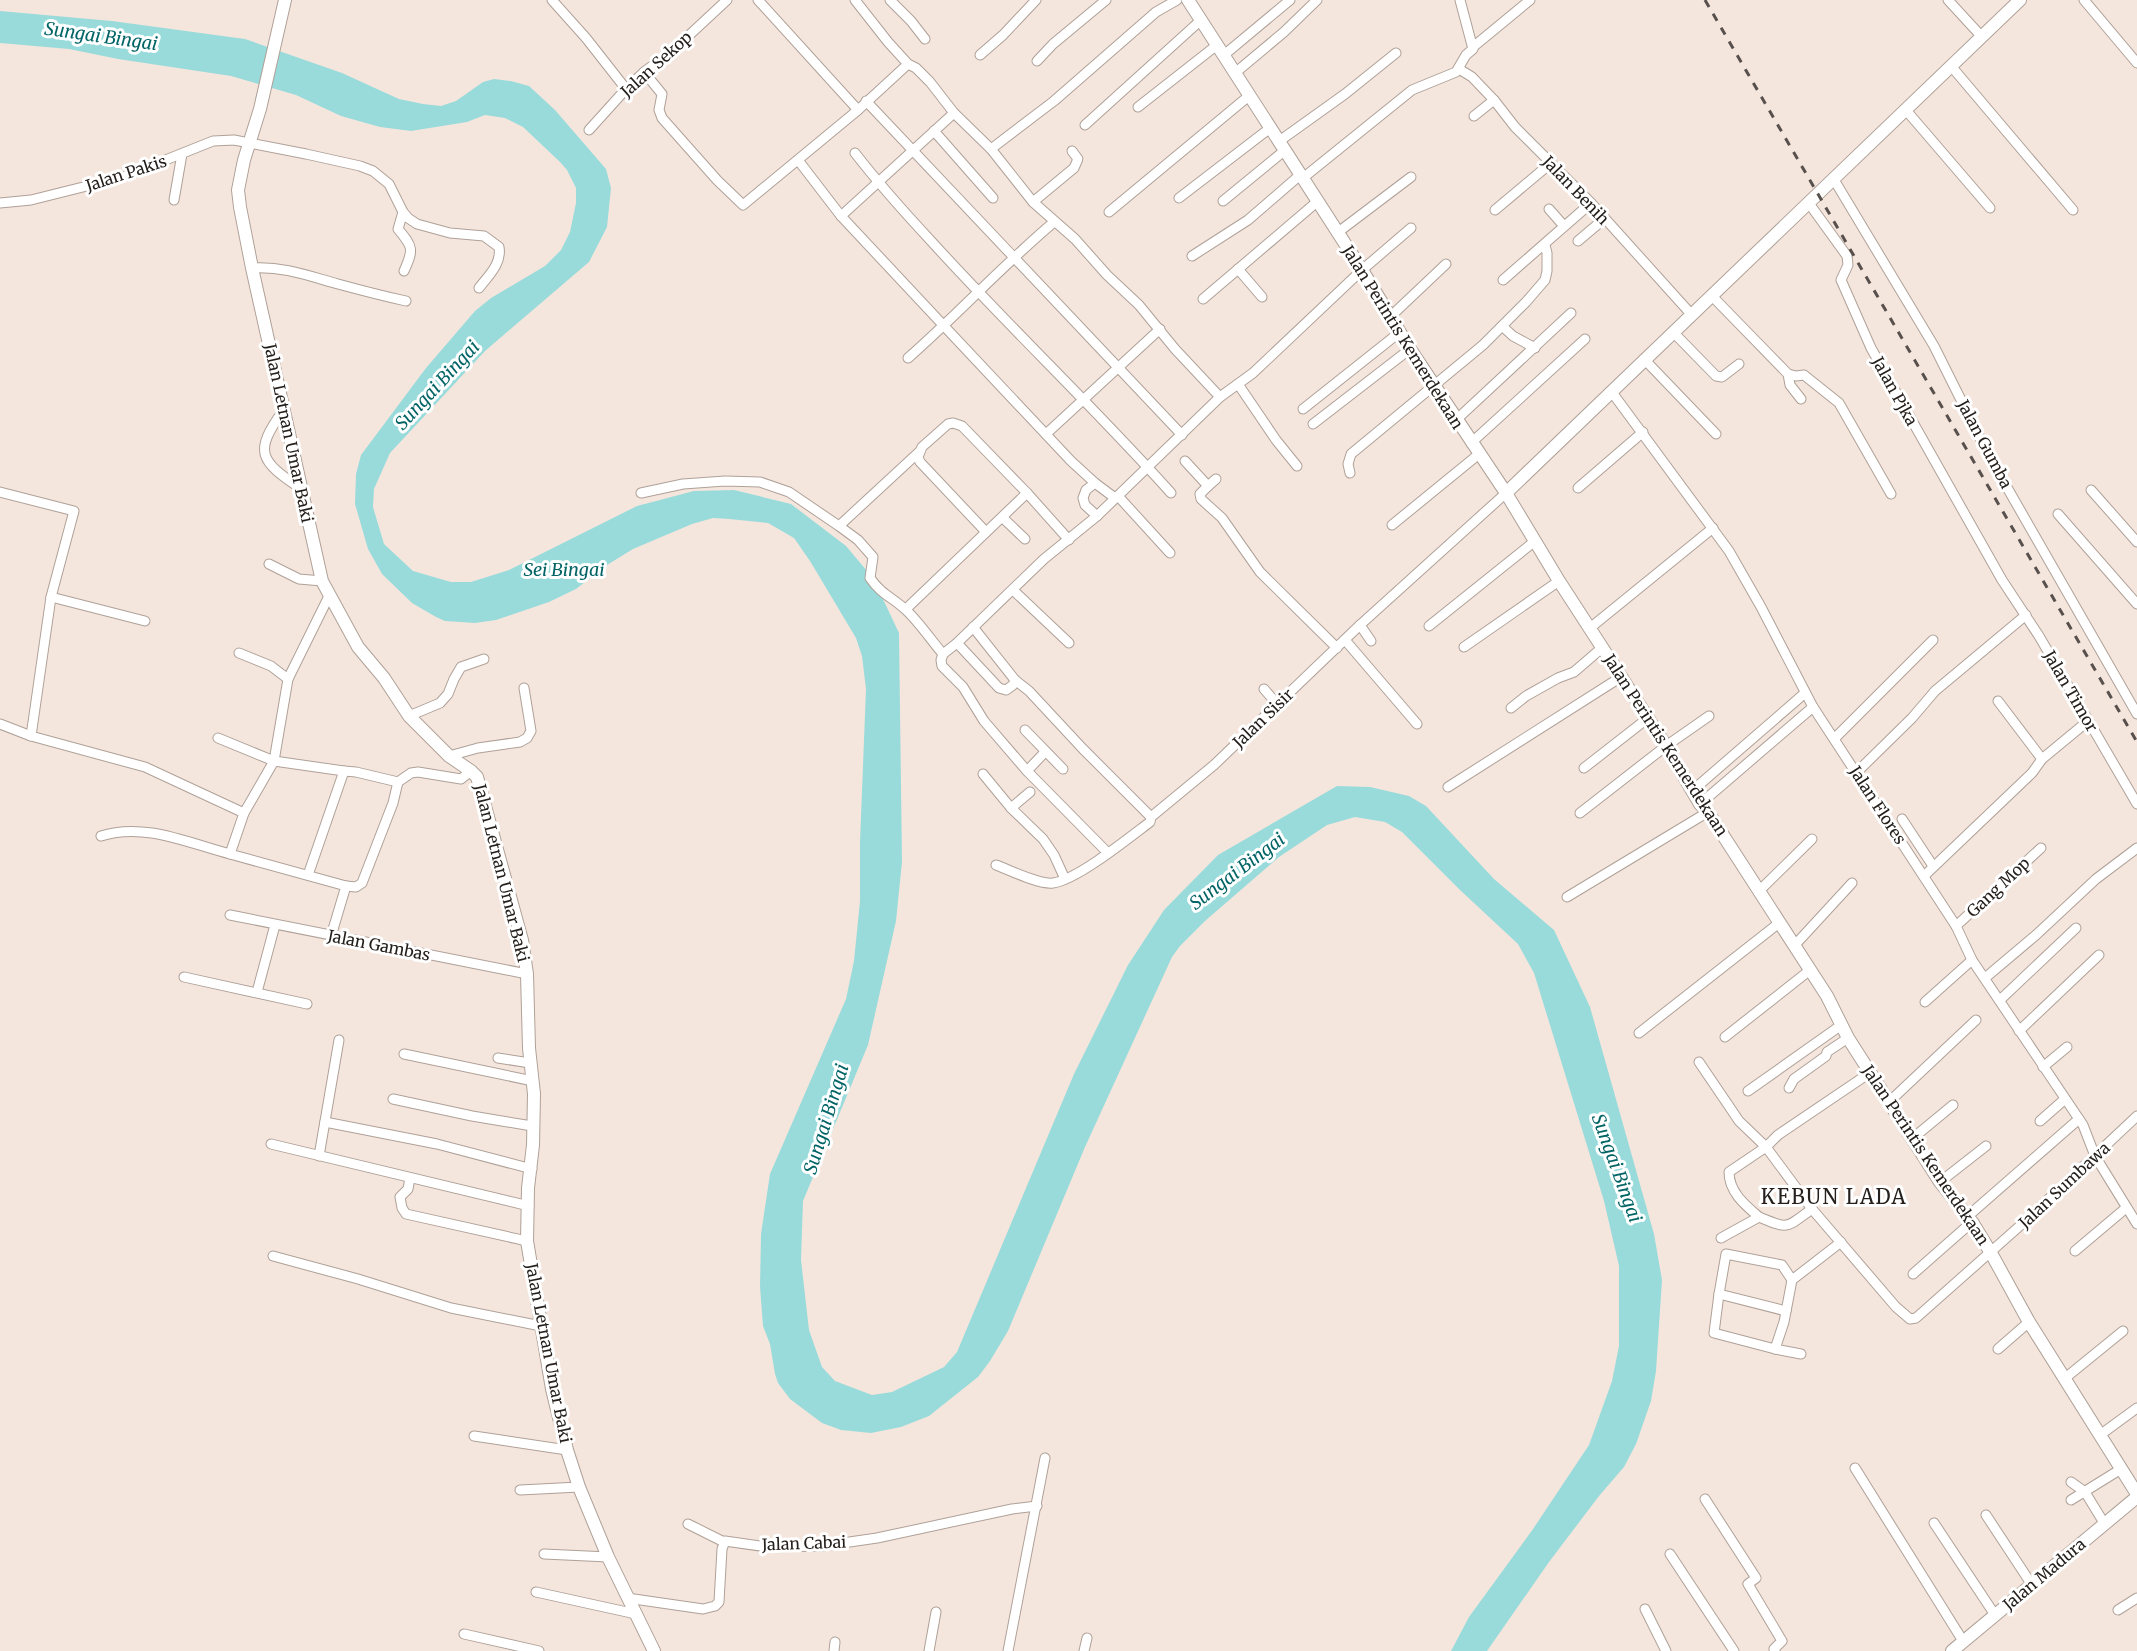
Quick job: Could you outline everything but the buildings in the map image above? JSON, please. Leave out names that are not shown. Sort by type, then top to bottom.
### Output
[{"type":"street","name":"Jalan Letnan Umar Baki","points":[[285,0],[260,109],[244,160],[238,190],[252,268],[300,488],[322,581],[358,647],[384,678],[410,716],[449,756],[477,777],[493,843],[522,940],[527,974],[530,1063],[533,1081],[532,1168],[528,1188],[527,1241],[552,1389],[567,1450],[579,1486],[608,1557],[654,1651]]},
{"type":"street","points":[[552,0],[586,38],[626,89]]},
{"type":"street","name":"Jalan Sekop","points":[[589,130],[626,89],[670,53],[726,0]]},
{"type":"street","points":[[758,0],[858,110]]},
{"type":"street","points":[[855,0],[908,64],[930,82],[954,112],[991,149],[1033,202],[1075,240],[1160,329],[1175,350],[1220,397]]},
{"type":"street","points":[[890,0],[926,39]]},
{"type":"street","points":[[1037,61],[1053,44],[1106,0]]},
{"type":"street","points":[[991,149],[1054,101],[1156,12],[1176,0]]},
{"type":"street","name":"Jalan Perintis Kemerdekaan","points":[[1188,0],[1362,270],[1410,349],[1506,493],[1692,791],[1827,996],[1840,1026],[1940,1182],[1970,1219],[1991,1252],[2029,1322],[2137,1496]]},
{"type":"street","points":[[1138,107],[1290,0]]},
{"type":"street","points":[[1235,73],[1284,32],[1317,0]]},
{"type":"street","points":[[1460,0],[1473,47]]},
{"type":"street","points":[[1192,256],[1248,220],[1412,90],[1447,77],[1459,69],[1473,47],[1530,0]]},
{"type":"street","points":[[1948,0],[1982,37]]},
{"type":"street","points":[[2084,0],[2137,63]]},
{"type":"street","points":[[980,55],[1003,35],[1030,2]]},
{"type":"street","points":[[1506,493],[1982,37],[2013,2]]},
{"type":"street","points":[[1085,125],[1201,21]]},
{"type":"street","points":[[1223,201],[1281,146],[1396,53]]},
{"type":"street","points":[[644,72],[662,94],[659,110],[662,118],[717,180],[743,205],[858,110],[908,64]]},
{"type":"street","points":[[1951,66],[2073,210]]},
{"type":"street","name":"Jalan Benih","points":[[1459,69],[1472,77],[1494,100],[1515,127],[1591,203],[1691,314]]},
{"type":"street","points":[[1108,212],[1250,95]]},
{"type":"street","points":[[1474,116],[1494,100]]},
{"type":"street","points":[[866,101],[1182,435]]},
{"type":"street","points":[[1905,110],[1990,208]]},
{"type":"street","points":[[841,216],[954,112]]},
{"type":"street","points":[[1179,198],[1270,128]]},
{"type":"street","points":[[934,131],[993,198]]},
{"type":"street","name":"Jalan Pakis","points":[[0,203],[31,200],[123,177],[223,139],[306,154],[373,171],[389,184],[403,212]]},
{"type":"street","points":[[1033,202],[1074,168],[1078,159],[1072,151]]},
{"type":"street","points":[[855,153],[878,183],[977,292],[1171,493]]},
{"type":"street","points":[[174,200],[182,154]]},
{"type":"street","points":[[798,160],[841,216],[944,326],[1046,434],[1095,483],[1116,497],[1170,554]]},
{"type":"street","points":[[1495,210],[1551,163]]},
{"type":"street","points":[[1337,232],[1411,177]]},
{"type":"street","name":"Jalan Gumba","points":[[1833,178],[1934,346],[1989,456],[2136,712]]},
{"type":"street","points":[[1203,299],[1318,201]]},
{"type":"street","name":"Jalan Pjka","points":[[1808,202],[1846,256],[1848,265],[1841,280],[1871,348],[2002,580]]},
{"type":"street","points":[[1503,280],[1591,203]]},
{"type":"street","points":[[1549,209],[1564,226]]},
{"type":"street","points":[[403,212],[398,229],[409,241],[411,249],[404,271]]},
{"type":"street","points":[[403,212],[417,224],[434,229],[484,236],[495,242],[500,253],[498,264],[478,288]]},
{"type":"street","points":[[1578,242],[1604,219]]},
{"type":"street","points":[[908,358],[1054,222]]},
{"type":"street","points":[[1107,853],[1027,771],[984,721],[963,687],[942,666],[940,660],[943,654],[1044,559],[1096,516],[1220,397],[1253,373],[1362,270],[1411,228]]},
{"type":"street","points":[[1350,472],[1348,464],[1351,454],[1483,345],[1545,280],[1547,262],[1545,245]]},
{"type":"street","points":[[1390,317],[1446,264]]},
{"type":"street","points":[[252,268],[274,268],[302,273],[406,301]]},
{"type":"street","points":[[1238,269],[1262,297]]},
{"type":"street","points":[[1711,295],[1788,374],[1804,375],[1839,403],[1891,494]]},
{"type":"street","points":[[1456,420],[1571,313]]},
{"type":"street","points":[[1502,326],[1512,336],[1535,348]]},
{"type":"street","points":[[1046,434],[1117,366],[1160,329]]},
{"type":"street","points":[[1303,409],[1400,332]]},
{"type":"street","points":[[1673,332],[1716,376],[1722,377],[1739,364]]},
{"type":"street","points":[[1471,443],[1585,339]]},
{"type":"street","points":[[1313,424],[1410,349]]},
{"type":"street","points":[[1644,359],[1716,434]]},
{"type":"street","points":[[1788,374],[1790,385],[1801,399]]},
{"type":"street","points":[[1238,384],[1276,440],[1297,466]]},
{"type":"street","name":"Jalan Flores","points":[[1611,392],[1643,432],[1729,551],[1805,693],[1956,926],[1972,960],[2079,1119],[2095,1156],[2137,1224]]},
{"type":"street","points":[[283,411],[265,439],[263,449],[271,465],[300,488]]},
{"type":"street","points":[[839,526],[948,424],[958,423],[1028,493],[1069,540]]},
{"type":"street","points":[[1578,488],[1643,432]]},
{"type":"street","points":[[919,452],[920,462],[986,532]]},
{"type":"street","points":[[1392,525],[1479,454]]},
{"type":"street","points":[[1185,461],[1212,483],[1200,494],[1201,499],[1222,518],[1260,572],[1337,648]]},
{"type":"street","points":[[641,493],[683,484],[725,481],[760,482],[789,492],[858,540],[873,557],[870,578],[876,587],[890,600],[906,609],[943,654]]},
{"type":"street","points":[[1095,483],[1086,490],[1083,498],[1084,505],[1096,516]]},
{"type":"street","points":[[2091,490],[2137,542]]},
{"type":"street","points":[[0,492],[74,511],[51,597],[31,736]]},
{"type":"street","points":[[906,609],[1028,493]]},
{"type":"street","name":"Jalan Sisir","points":[[996,865],[1043,882],[1053,883],[1095,864],[1150,822],[1151,818],[1214,765],[1360,625],[1506,493]]},
{"type":"street","points":[[2058,514],[2137,604]]},
{"type":"street","points":[[1003,518],[1025,539]]},
{"type":"street","points":[[1590,628],[1713,528]]},
{"type":"street","points":[[1429,626],[1536,541]]},
{"type":"street","points":[[269,564],[299,579],[322,581]]},
{"type":"street","name":"Jalan Timor","points":[[2002,580],[2026,615],[2137,804]]},
{"type":"street","points":[[1464,647],[1559,581]]},
{"type":"street","points":[[1013,590],[1069,643]]},
{"type":"street","points":[[230,854],[244,813],[274,761],[288,679],[330,594]]},
{"type":"street","points":[[51,597],[145,621]]},
{"type":"street","points":[[1857,772],[1912,718],[1935,691],[2026,615]]},
{"type":"street","points":[[1360,625],[1371,641]]},
{"type":"street","points":[[973,627],[1015,680],[1029,691],[1151,818]]},
{"type":"street","points":[[1345,640],[1417,724]]},
{"type":"street","points":[[1835,738],[1933,640]]},
{"type":"street","points":[[957,643],[999,688],[1006,690],[1013,685],[1015,680]]},
{"type":"street","points":[[1511,708],[1526,696],[1574,672],[1603,647]]},
{"type":"street","points":[[239,653],[271,666],[288,679]]},
{"type":"street","points":[[410,716],[440,703],[448,694],[453,679],[461,667],[484,659]]},
{"type":"street","points":[[1448,787],[1621,678]]},
{"type":"street","points":[[449,756],[478,748],[520,742],[527,738],[531,731],[524,688]]},
{"type":"street","points":[[1264,689],[1278,705]]},
{"type":"street","points":[[1692,791],[1805,693]]},
{"type":"street","points":[[1998,701],[2042,759]]},
{"type":"street","points":[[1567,897],[1704,808],[1814,707]]},
{"type":"street","points":[[1580,813],[1666,746],[1709,717]]},
{"type":"street","points":[[1584,768],[1648,718]]},
{"type":"street","points":[[1924,876],[2031,773],[2042,759],[2088,722]]},
{"type":"street","points":[[0,724],[31,736],[145,767],[244,813]]},
{"type":"street","points":[[1025,730],[1063,770]]},
{"type":"street","points":[[218,738],[274,761],[356,771],[398,782]]},
{"type":"street","points":[[1027,771],[1045,752]]},
{"type":"street","points":[[308,875],[344,771]]},
{"type":"street","points":[[101,836],[130,830],[148,831],[345,886],[360,886],[393,803],[398,782],[411,773],[418,772],[461,779],[471,771]]},
{"type":"street","points":[[983,774],[1011,808],[1043,839],[1054,855],[1065,879]]},
{"type":"street","points":[[1011,808],[1030,792]]},
{"type":"street","points":[[1902,819],[1933,866]]},
{"type":"street","points":[[1759,891],[1812,839]]},
{"type":"street","name":"Gang Mop","points":[[1956,926],[2041,848]]},
{"type":"street","points":[[1985,978],[2036,935],[2096,879],[2137,848]]},
{"type":"street","points":[[1794,946],[1852,883]]},
{"type":"street","points":[[332,936],[345,886]]},
{"type":"street","name":"Jalan Gambas","points":[[230,915],[527,974]]},
{"type":"street","points":[[1639,1033],[1779,923]]},
{"type":"street","points":[[257,992],[275,925]]},
{"type":"street","points":[[2000,1000],[2076,928]]},
{"type":"street","points":[[2019,1030],[2099,956]]},
{"type":"street","points":[[1925,1002],[1972,960]]},
{"type":"street","points":[[1725,1038],[1809,970]]},
{"type":"street","points":[[184,977],[307,1004]]},
{"type":"street","points":[[1890,1101],[1976,1020]]},
{"type":"street","points":[[1748,1091],[1840,1026]]},
{"type":"street","points":[[1789,1088],[1794,1079],[1848,1038]]},
{"type":"street","points":[[319,1156],[339,1040]]},
{"type":"street","points":[[2043,1067],[2067,1047]]},
{"type":"street","points":[[404,1054],[533,1081]]},
{"type":"street","points":[[498,1058],[530,1063]]},
{"type":"street","points":[[1699,1062],[1739,1121],[1766,1147],[1812,1209],[1841,1242],[1791,1280]]},
{"type":"street","points":[[1812,1209],[1788,1226],[1780,1226],[1759,1217],[1740,1200],[1729,1178],[1729,1172],[1766,1147],[1778,1135],[1871,1072]]},
{"type":"street","points":[[393,1099],[532,1126]]},
{"type":"street","points":[[2040,1121],[2066,1099]]},
{"type":"street","points":[[1913,1138],[1953,1105]]},
{"type":"street","points":[[1913,1274],[2079,1119]]},
{"type":"street","name":"Jalan Sumbawa","points":[[1841,1242],[1896,1307],[1910,1319],[1916,1318],[2136,1121]]},
{"type":"street","points":[[326,1122],[437,1144],[532,1168]]},
{"type":"street","points":[[271,1144],[529,1206]]},
{"type":"street","points":[[1940,1182],[1986,1146]]},
{"type":"street","points":[[410,1178],[408,1189],[400,1197],[406,1214],[527,1241]]},
{"type":"street","points":[[2075,1251],[2126,1208]]},
{"type":"street","points":[[1721,1238],[1759,1217]]},
{"type":"street","points":[[1776,1349],[1791,1280],[1782,1264],[1726,1254],[1714,1333],[1776,1349],[1801,1354]]},
{"type":"street","points":[[273,1256],[451,1308],[540,1326]]},
{"type":"street","points":[[1719,1294],[1786,1311]]},
{"type":"street","points":[[1998,1349],[2029,1322]]},
{"type":"street","points":[[2064,1379],[2123,1331]]},
{"type":"street","points":[[2100,1435],[2137,1408]]},
{"type":"street","points":[[474,1436],[567,1450]]},
{"type":"street","points":[[1008,1651],[1045,1458]]},
{"type":"street","points":[[1855,1468],[1963,1641]]},
{"type":"street","points":[[2071,1500],[2121,1470]]},
{"type":"street","points":[[2071,1482],[2085,1492],[2104,1523]]},
{"type":"street","points":[[520,1490],[579,1486]]},
{"type":"street","name":"Jalan Madura","points":[[1952,1651],[2137,1496]]},
{"type":"street","points":[[1705,1499],[1756,1578],[1748,1584],[1782,1641],[1774,1649],[1775,1651]]},
{"type":"street","name":"Jalan Cabai","points":[[688,1524],[724,1542],[767,1547],[822,1546],[878,1538],[1012,1509],[1037,1506]]},
{"type":"street","points":[[1986,1515],[2032,1585]]},
{"type":"street","points":[[1934,1523],[1995,1615]]},
{"type":"street","points":[[627,1598],[703,1609],[715,1606],[719,1602],[724,1542]]},
{"type":"street","points":[[544,1554],[608,1557]]},
{"type":"street","points":[[1670,1554],[1734,1651]]},
{"type":"street","points":[[536,1592],[636,1614]]},
{"type":"street","points":[[2118,1610],[2137,1598]]},
{"type":"street","points":[[1645,1609],[1666,1651]]},
{"type":"street","points":[[929,1651],[936,1612]]},
{"type":"street","points":[[464,1634],[539,1651]]},
{"type":"street","points":[[1084,1651],[1087,1638]]},
{"type":"water","name":"Sei Bingai","points":[[0,11],[112,21],[245,39],[342,73],[399,99],[423,104],[441,106],[456,101],[483,82],[494,79],[511,81],[529,86],[555,110],[606,169],[611,188],[607,227],[589,262],[485,351],[390,453],[374,489],[373,507],[384,544],[413,571],[451,582],[471,582],[509,570],[637,506],[694,491],[734,490],[791,504],[846,546],[873,578],[899,633],[902,862],[896,921],[868,1045],[803,1201],[801,1260],[809,1330],[822,1367],[835,1381],[872,1395],[892,1392],[944,1367],[957,1352],[1074,1074],[1128,965],[1164,910],[1218,855],[1337,786],[1370,787],[1409,796],[1426,806],[1494,879],[1554,930],[1590,1007],[1654,1234],[1662,1280],[1656,1371],[1651,1401],[1636,1444],[1624,1467],[1549,1562],[1487,1651],[1451,1651],[1469,1617],[1533,1529],[1589,1445],[1612,1381],[1619,1346],[1619,1266],[1604,1201],[1534,973],[1518,944],[1402,832],[1385,822],[1355,817],[1327,825],[1279,857],[1205,921],[1172,957],[1085,1147],[1008,1331],[978,1377],[929,1416],[901,1427],[871,1433],[841,1430],[822,1423],[790,1399],[778,1383],[775,1374],[770,1344],[763,1326],[760,1287],[761,1234],[770,1174],[846,999],[854,961],[860,901],[866,689],[862,656],[856,638],[794,538],[768,523],[729,519],[713,518],[692,524],[633,549],[607,565],[576,589],[549,602],[496,620],[475,623],[445,621],[412,603],[382,574],[368,549],[355,504],[356,474],[361,455],[426,368],[475,311],[491,298],[545,266],[561,250],[570,232],[576,203],[576,188],[567,170],[523,127],[505,118],[485,115],[467,122],[411,131],[380,127],[341,116],[296,95],[231,76],[118,59],[69,49],[0,43]]},
{"type":"railway","points":[[1705,0],[2137,742]]},
{"type":"district","name":"KEBUN LADA","points":[[1834,1196]]},
{"type":"water label","name":"Sungai Bingai","points":[[101,36]]},
{"type":"water label","name":"Sungai Bingai","points":[[437,385]]},
{"type":"water label","name":"Sungai Bingai","points":[[1237,871]]},
{"type":"water label","name":"Sungai Bingai","points":[[826,1119]]},
{"type":"water label","name":"Sungai Bingai","points":[[1617,1168]]}]
